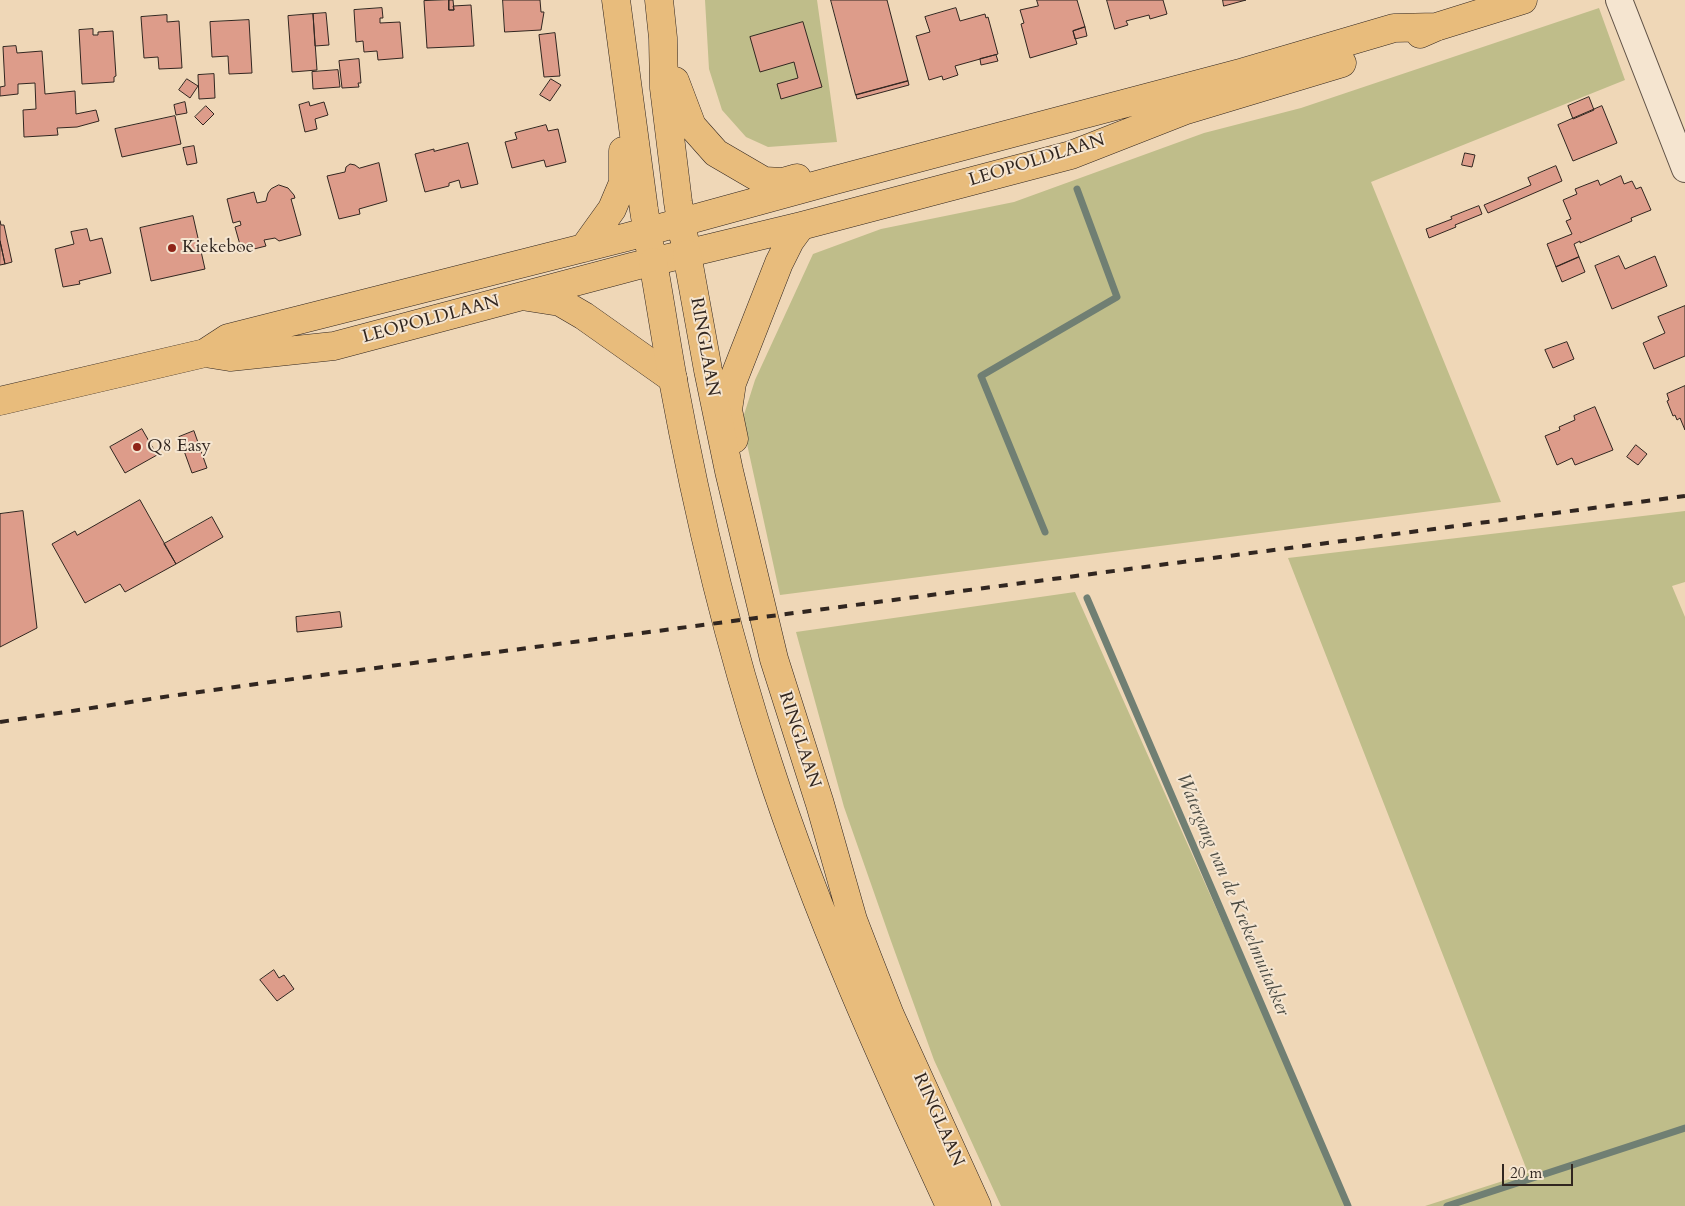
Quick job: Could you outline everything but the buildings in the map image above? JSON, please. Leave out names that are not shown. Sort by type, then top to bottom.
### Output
[{"type":"main road","points":[[616,0],[647,231]]},
{"type":"main road","points":[[659,0],[663,38],[664,88],[681,221]]},
{"type":"main road","name":"LEOPOLDLAAN","points":[[205,353],[230,357],[334,346],[1070,155],[1186,110],[1400,44],[1436,27],[1523,0]]},
{"type":"main road","name":"LEOPOLDLAAN","points":[[0,401],[205,353],[228,338],[584,248],[1161,94],[1394,28],[1436,27]]},
{"type":"main road","points":[[663,38],[677,89],[692,126],[716,153],[764,181],[783,182],[803,177],[834,180]]},
{"type":"main road","points":[[584,248],[612,209],[623,183],[622,154],[632,118]]},
{"type":"main road","name":"RINGLAAN","points":[[681,221],[708,370],[729,470],[774,659],[823,813],[853,920],[890,1015],[977,1206]]},
{"type":"main road","points":[[729,470],[737,451],[728,410],[732,383],[779,263],[790,241],[802,226]]},
{"type":"main road","name":"RINGLAAN","points":[[647,231],[673,379],[704,531],[737,660],[768,763],[798,849],[864,1016],[950,1206]]},
{"type":"main road","points":[[522,296],[560,302],[584,316],[673,379]]},
{"type":"street","points":[[1619,0],[1685,169]]},
{"type":"shaded area","points":[[705,0],[817,0],[837,142],[768,147],[746,137],[722,110],[709,69]]},
{"type":"shaded area","points":[[1599,8],[1625,80],[1371,182],[1501,502],[780,595],[742,421],[755,380],[813,254],[881,229],[1014,202],[1204,133],[1301,108]]},
{"type":"shaded area","points":[[1685,511],[1685,582],[1672,586],[1685,617],[1685,1206],[1425,1206],[1528,1173],[1288,558]]},
{"type":"shaded area","points":[[1075,592],[1349,1206],[1001,1206],[934,1060],[844,807],[796,632]]},
{"type":"waterway","points":[[1045,532],[981,376],[1117,297],[1077,189]]},
{"type":"waterway","name":"Watergang van de Krekelmuitakker","points":[[1087,598],[1348,1206]]},
{"type":"waterway","name":"Watergang van de Krekelmuitakker","points":[[1447,1206],[1685,1128]]},
{"type":"railway","points":[[0,722],[322,675],[1685,496]]},
{"type":"place","name":"Kiekeboe","points":[[172,248]]},
{"type":"place","name":"Q8 Easy","points":[[137,447]]}]
